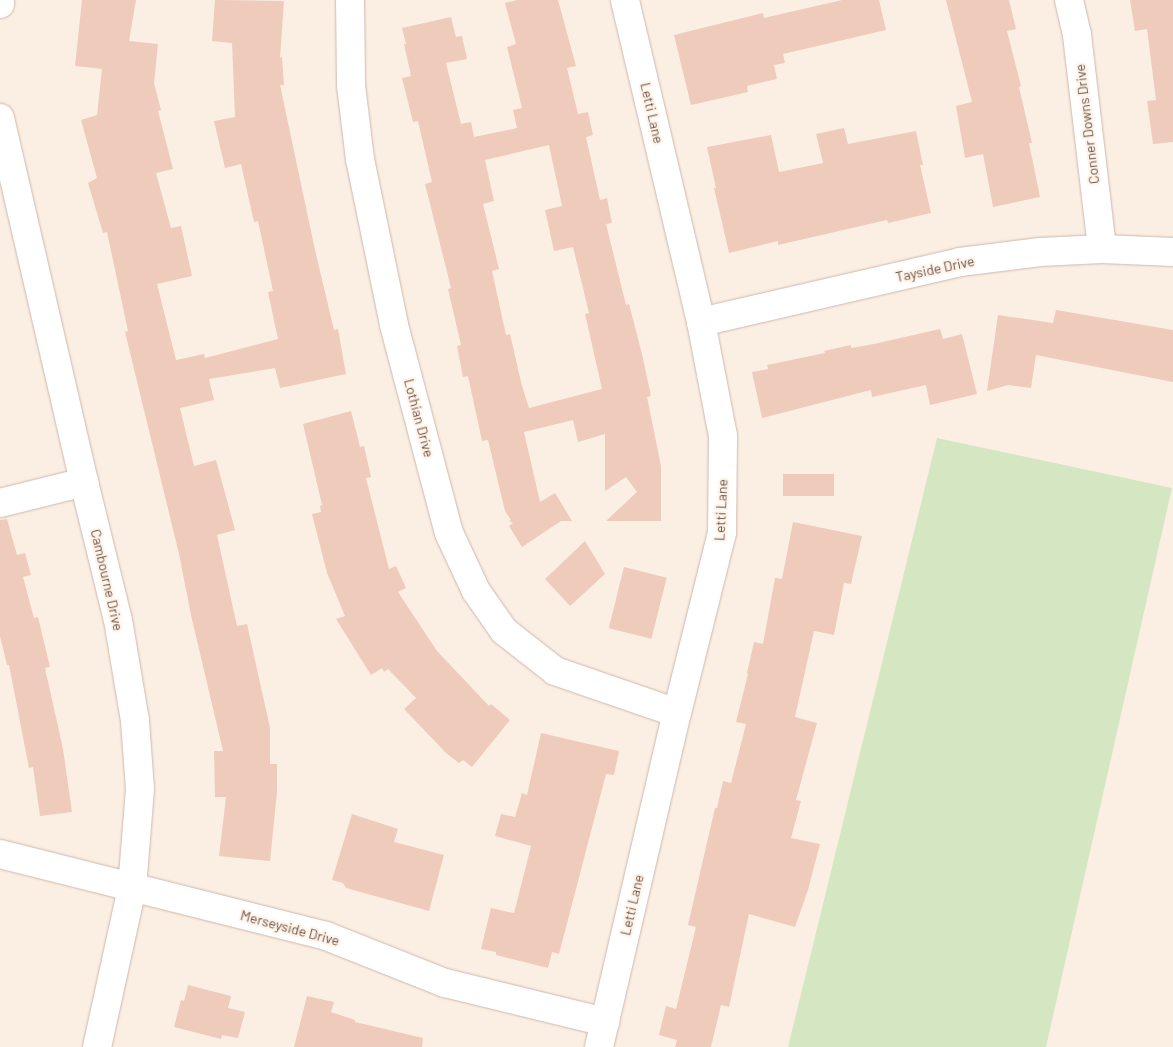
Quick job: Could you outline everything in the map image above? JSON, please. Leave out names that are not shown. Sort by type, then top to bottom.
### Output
[{"type":"street","name":"Lothian Drive","points":[[350,0],[351,85],[360,159],[394,325],[453,542],[476,591],[504,630],[555,671],[677,713]]},
{"type":"street","name":"Letti Lane","points":[[602,1035],[677,713],[722,534],[722,436],[701,322],[626,0]]},
{"type":"street","name":"Conner Downs Drive","points":[[1069,0],[1077,36],[1102,249]]},
{"type":"street","name":"Cambourne Drive","points":[[0,118],[84,482],[118,620],[136,720],[140,789],[132,888],[97,1047]]},
{"type":"street","name":"Tayside Drive","points":[[701,322],[960,262],[1040,252],[1102,249],[1173,252]]},
{"type":"street","points":[[0,503],[84,482]]},
{"type":"street","name":"Merseyside Drive","points":[[0,854],[326,936],[445,983],[602,1035]]},
{"type":"green space","points":[[937,438],[1172,488],[1046,1047],[788,1047]]},
{"type":"building","points":[[82,0],[136,0],[129,41],[158,44],[154,83],[161,110],[158,111],[173,169],[156,173],[171,228],[181,226],[192,276],[157,284],[176,360],[204,354],[205,358],[278,339],[268,292],[273,291],[258,221],[254,222],[241,164],[225,168],[214,121],[235,117],[232,43],[212,41],[215,0],[284,1],[280,58],[282,57],[284,85],[280,85],[315,250],[334,330],[338,329],[346,374],[280,388],[275,368],[209,379],[214,400],[180,408],[194,466],[216,460],[235,530],[217,535],[237,626],[247,624],[270,728],[270,764],[277,764],[277,792],[270,861],[219,856],[226,797],[215,797],[214,751],[223,751],[191,615],[179,554],[125,332],[128,331],[107,232],[103,233],[88,183],[97,178],[81,120],[97,115],[102,69],[75,66]]},
{"type":"building","points":[[517,0],[558,0],[576,66],[567,68],[578,114],[588,112],[593,135],[586,137],[600,200],[607,198],[612,223],[606,224],[626,305],[629,304],[642,354],[651,396],[647,397],[661,466],[661,521],[606,521],[637,492],[626,477],[605,491],[605,434],[578,442],[573,420],[524,432],[540,502],[555,493],[572,521],[561,521],[522,547],[509,526],[513,523],[509,521],[511,520],[505,511],[488,440],[482,441],[468,376],[463,377],[457,346],[461,345],[448,289],[451,288],[425,184],[432,182],[418,121],[413,122],[402,78],[411,76],[402,28],[451,17],[456,37],[462,36],[467,59],[446,63],[461,124],[471,122],[474,137],[517,128],[513,110],[522,108],[507,47],[516,44],[505,3]],"holes":[[[549,145],[562,206],[545,210],[554,251],[573,247],[589,313],[585,314],[602,389],[529,408],[510,334],[506,335],[492,271],[499,269],[483,204],[494,201],[485,160]]]},
{"type":"building","points":[[842,0],[879,0],[886,30],[783,54],[785,63],[774,65],[777,79],[747,86],[748,92],[691,105],[674,35],[763,13],[764,18]]},
{"type":"building","points":[[946,0],[1009,0],[1016,29],[1007,31],[1021,86],[1019,87],[1032,143],[1029,143],[1040,197],[993,207],[983,154],[965,158],[956,106],[972,102]]},
{"type":"building","points":[[1130,0],[1173,0],[1173,142],[1153,144],[1147,101],[1156,100],[1147,29],[1135,31]]},
{"type":"building","points":[[844,128],[848,144],[916,131],[923,165],[920,165],[931,213],[888,223],[887,220],[778,245],[778,241],[729,253],[707,147],[771,135],[779,172],[823,163],[816,134]]},
{"type":"building","points":[[1056,310],[1173,330],[1173,382],[1036,355],[1031,388],[1008,385],[987,391],[998,315],[1053,323]]},
{"type":"building","points":[[940,329],[943,339],[962,334],[977,394],[930,405],[926,385],[872,397],[871,390],[762,418],[752,372],[768,369],[767,365],[825,353],[824,351],[851,345],[851,348],[874,344]]},
{"type":"building","points":[[351,411],[360,447],[364,446],[371,477],[366,478],[389,569],[396,566],[406,588],[398,592],[437,651],[489,706],[491,704],[510,720],[472,767],[463,760],[459,763],[446,753],[404,709],[416,698],[388,669],[384,672],[382,668],[371,675],[336,619],[345,616],[327,573],[312,514],[321,512],[320,506],[322,505],[303,424]]},
{"type":"building","points":[[783,474],[834,474],[834,496],[783,496]]},
{"type":"building","points":[[7,519],[17,555],[25,553],[31,575],[23,577],[34,618],[38,617],[50,667],[45,668],[63,749],[72,812],[40,816],[33,767],[29,768],[9,665],[7,665],[0,636],[0,520]]},
{"type":"building","points":[[793,522],[862,536],[851,584],[844,583],[834,635],[814,631],[795,717],[817,723],[796,800],[801,801],[791,838],[820,844],[808,890],[795,927],[749,914],[729,1007],[721,1005],[711,1047],[675,1047],[677,1040],[659,1035],[666,1006],[676,1009],[696,927],[688,925],[715,808],[717,808],[723,781],[731,783],[746,724],[736,722],[754,642],[763,644],[775,578],[782,579]]},
{"type":"building","points":[[585,541],[605,574],[570,606],[545,579]]},
{"type":"building","points":[[624,567],[667,578],[651,639],[609,628]]},
{"type":"building","points":[[541,733],[619,751],[614,775],[606,774],[559,954],[552,952],[548,968],[496,955],[496,952],[481,949],[491,908],[514,913],[531,846],[495,836],[501,814],[515,817],[522,793],[527,795]]},
{"type":"building","points":[[352,814],[398,829],[394,842],[444,855],[429,911],[346,888],[343,883],[332,880]]},
{"type":"building","points":[[188,985],[231,996],[228,1008],[245,1012],[238,1038],[222,1035],[221,1039],[174,1027],[181,1000],[184,1001]]},
{"type":"building","points":[[307,996],[334,1002],[331,1012],[355,1020],[355,1022],[423,1038],[422,1047],[294,1047]]}]
